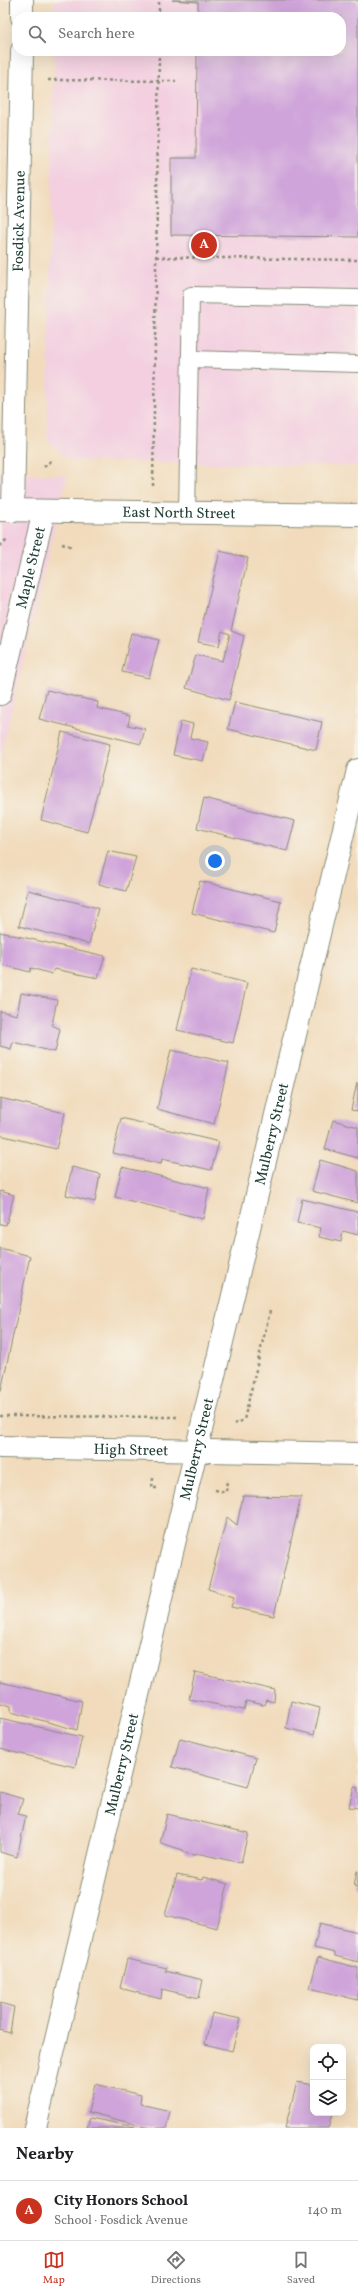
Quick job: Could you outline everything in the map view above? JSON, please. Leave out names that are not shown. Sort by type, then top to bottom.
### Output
[{"type":"street","points":[[22,0],[22,12]]},
{"type":"street","name":"Fosdick Avenue","points":[[6,510],[22,56]]},
{"type":"street","name":"East North Street","points":[[6,510],[358,515]]},
{"type":"street","name":"Maple Street","points":[[0,694],[44,511]]},
{"type":"street","name":"Mulberry Street","points":[[35,2128],[358,770]]},
{"type":"street","name":"High Street","points":[[0,1447],[358,1454]]},
{"type":"lane","points":[[187,513],[191,295],[358,298]]},
{"type":"lane","points":[[190,360],[358,364]]},
{"type":"path","points":[[159,0],[159,12]]},
{"type":"path","points":[[153,478],[158,56]]},
{"type":"path","points":[[44,80],[176,81]]},
{"type":"path","points":[[156,257],[358,260]]},
{"type":"path","points":[[44,467],[53,459]]},
{"type":"path","points":[[0,546],[8,538]]},
{"type":"path","points":[[60,544],[73,547]]},
{"type":"path","points":[[233,1424],[244,1420],[270,1311]]},
{"type":"path","points":[[0,1416],[169,1417]]},
{"type":"path","points":[[211,1489],[226,1492],[227,1476]]},
{"type":"path","points":[[152,1488],[153,1478]]},
{"type":"shaded area","points":[[54,0],[358,0],[358,466],[69,461],[47,439],[54,56],[346,56],[346,12],[54,12]]},
{"type":"shaded area","points":[[0,474],[67,475],[0,759]]},
{"type":"building","points":[[172,0],[358,0],[358,237],[171,235],[171,158],[196,158],[197,56],[346,56],[346,12],[198,12],[198,2]]},
{"type":"building","points":[[220,551],[248,558],[231,631],[244,636],[229,700],[186,688],[196,655],[223,661],[230,634],[222,631],[219,646],[198,642]]},
{"type":"building","points":[[131,633],[159,640],[149,678],[122,672]]},
{"type":"building","points":[[47,690],[98,702],[97,708],[130,716],[128,725],[145,729],[141,744],[39,719]]},
{"type":"building","points":[[235,702],[322,722],[316,750],[228,729]]},
{"type":"building","points":[[181,721],[193,724],[190,738],[208,742],[203,761],[173,755]]},
{"type":"building","points":[[62,732],[110,744],[87,832],[41,820]]},
{"type":"building","points":[[204,798],[295,821],[287,851],[197,828]]},
{"type":"building","points":[[108,851],[136,857],[126,891],[99,884]]},
{"type":"building","points":[[200,881],[281,901],[274,933],[192,913]]},
{"type":"building","points":[[28,890],[98,908],[89,944],[19,926]]},
{"type":"building","points":[[0,932],[105,956],[98,978],[54,969],[52,974],[31,968],[30,972],[0,964]]},
{"type":"building","points":[[191,969],[247,983],[233,1043],[177,1030]]},
{"type":"building","points":[[21,993],[57,1000],[52,1025],[60,1029],[55,1052],[13,1042],[11,1049],[0,1046],[0,1011],[17,1015]]},
{"type":"building","points":[[171,1050],[229,1063],[214,1124],[157,1109]]},
{"type":"building","points":[[358,1083],[358,1111],[351,1110]]},
{"type":"building","points":[[0,1098],[65,1113],[56,1149],[0,1135]]},
{"type":"building","points":[[121,1118],[219,1142],[211,1170],[162,1159],[161,1164],[113,1153]]},
{"type":"building","points":[[333,1120],[358,1127],[358,1158],[325,1149]]},
{"type":"building","points":[[320,1160],[358,1171],[358,1203],[312,1191]]},
{"type":"building","points":[[72,1167],[100,1174],[95,1202],[66,1195]]},
{"type":"building","points":[[122,1167],[209,1188],[203,1219],[115,1197]]},
{"type":"building","points":[[0,1191],[14,1195],[6,1225],[0,1224]]},
{"type":"building","points":[[302,1199],[358,1212],[358,1235],[343,1231],[341,1242],[319,1237],[321,1228],[297,1223]]},
{"type":"building","points":[[0,1248],[30,1256],[1,1391],[0,1391]]},
{"type":"building","points":[[243,1496],[301,1497],[274,1616],[231,1607],[234,1597],[208,1589],[227,1517],[237,1525]]},
{"type":"building","points":[[195,1672],[275,1690],[274,1702],[266,1700],[264,1705],[246,1701],[244,1710],[189,1699]]},
{"type":"building","points":[[0,1682],[82,1701],[77,1730],[11,1712],[11,1706],[0,1703]]},
{"type":"building","points":[[291,1701],[320,1708],[314,1735],[286,1728]]},
{"type":"building","points":[[0,1718],[82,1737],[75,1767],[0,1749]]},
{"type":"building","points":[[180,1738],[256,1758],[248,1787],[172,1767]]},
{"type":"building","points":[[354,1787],[358,1788],[358,1808],[349,1807]]},
{"type":"building","points":[[0,1792],[23,1799],[18,1814],[26,1816],[17,1857],[0,1852]]},
{"type":"building","points":[[167,1814],[248,1833],[241,1863],[201,1854],[193,1855],[185,1853],[183,1850],[160,1843]]},
{"type":"building","points":[[358,1871],[358,1887],[354,1886]]},
{"type":"building","points":[[177,1875],[202,1880],[203,1877],[228,1884],[217,1928],[165,1915]]},
{"type":"building","points":[[320,1923],[358,1932],[358,1962],[335,1956],[335,1953],[314,1948]]},
{"type":"building","points":[[318,1957],[358,1968],[358,2000],[310,1988]]},
{"type":"building","points":[[127,1959],[167,1968],[165,1971],[203,1980],[199,1998],[162,1989],[161,1999],[120,1988]]},
{"type":"building","points":[[0,2003],[14,2007],[10,2033],[0,2030]]},
{"type":"building","points":[[212,2013],[241,2019],[232,2051],[205,2044]]},
{"type":"building","points":[[297,2082],[310,2084],[310,2116],[332,2116],[329,2128],[285,2128]]},
{"type":"building","points":[[95,2084],[141,2095],[140,2104],[170,2111],[166,2128],[149,2128],[88,2112]]},
{"type":"building","points":[[90,2118],[135,2127],[135,2128],[87,2128]]},
{"type":"place","name":"City Honors School","points":[[204,245]]}]
